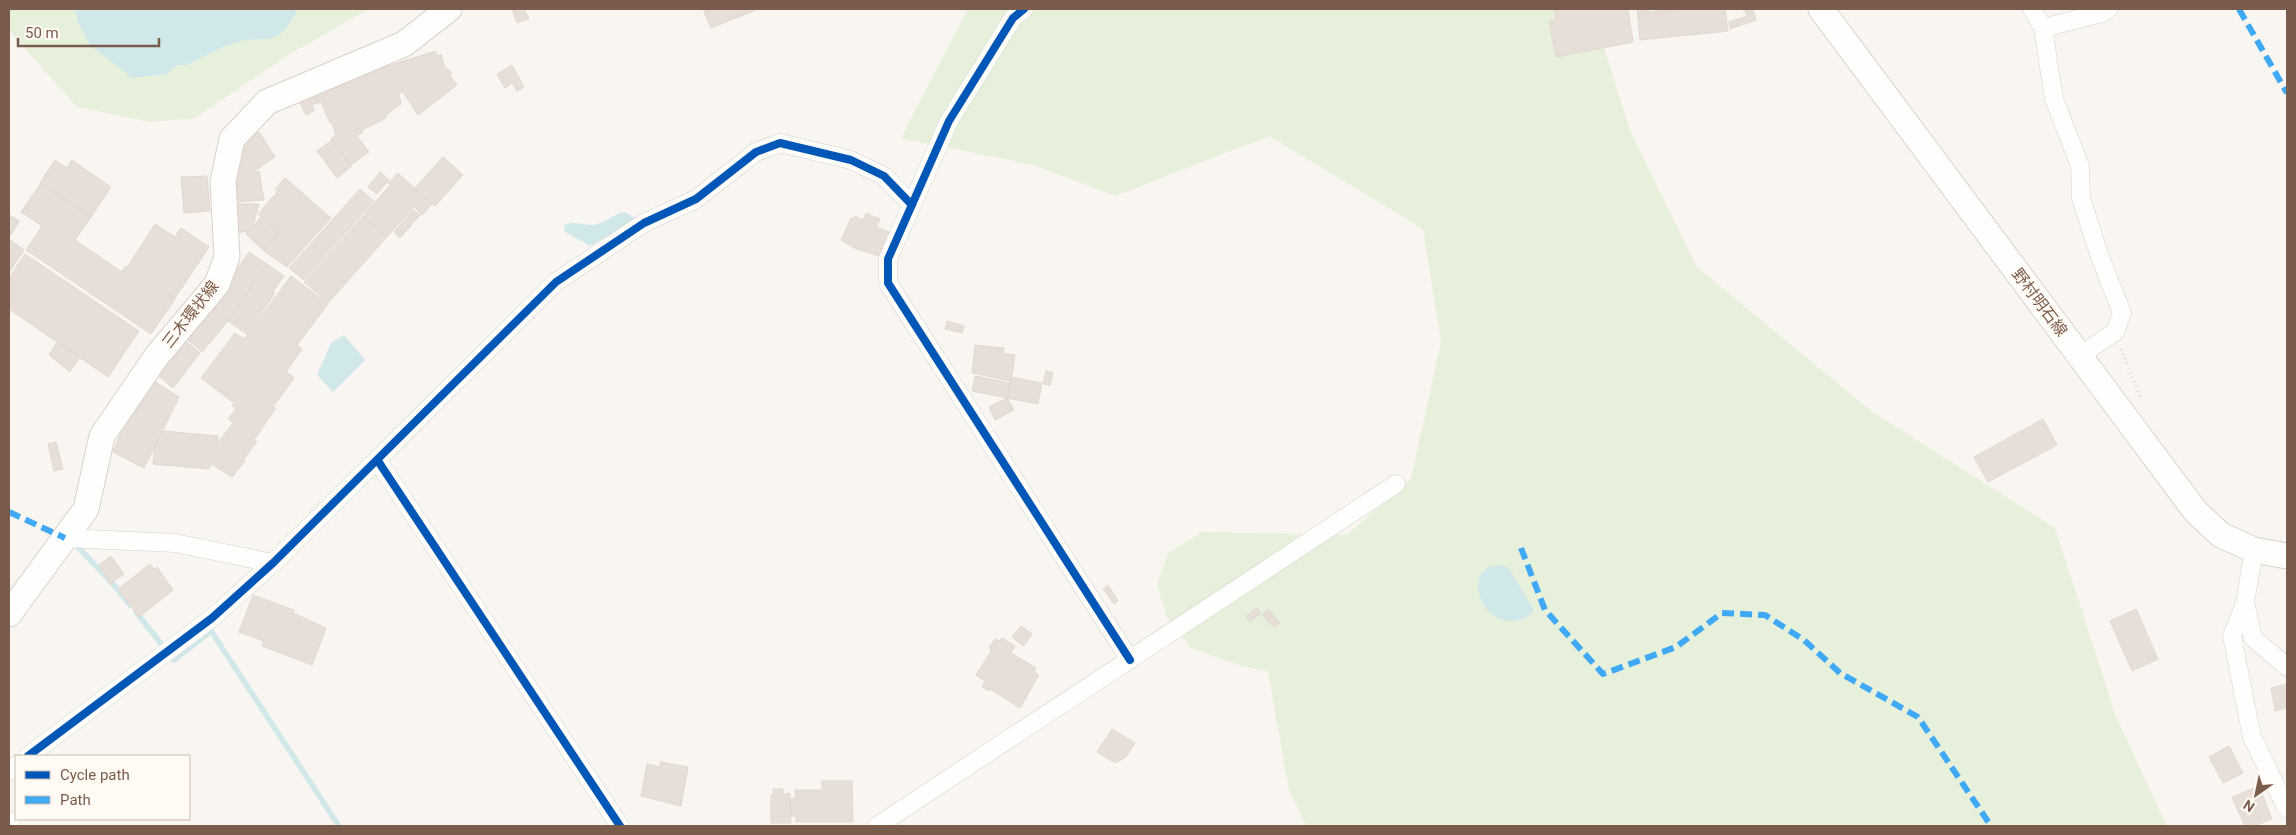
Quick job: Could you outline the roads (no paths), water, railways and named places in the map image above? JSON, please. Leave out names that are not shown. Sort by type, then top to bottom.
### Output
[{"type":"main road","name":"三木環状線","points":[[9,614],[86,508],[102,436],[156,357],[216,284],[227,256],[223,181],[232,139],[267,102],[404,44],[449,9]]},
{"type":"main road","name":"野村明石線","points":[[1821,9],[2196,512],[2221,535],[2254,550],[2287,556]]},
{"type":"street","points":[[1024,9],[1013,18],[950,121],[888,259],[888,283],[1130,660]]},
{"type":"street","points":[[2032,9],[2043,28],[2054,99],[2080,166],[2081,198],[2100,257],[2122,312],[2115,332],[2080,356]]},
{"type":"street","points":[[2043,28],[2102,13],[2108,9]]},
{"type":"street","points":[[29,755],[212,618],[273,563],[378,461],[556,282],[644,223],[696,199],[756,152],[780,143],[851,160],[884,176],[912,205]]},
{"type":"street","points":[[378,461],[620,826]]},
{"type":"street","points":[[877,826],[1396,484]]},
{"type":"street","points":[[65,538],[175,543],[273,563]]},
{"type":"street","points":[[2254,550],[2245,603],[2232,636],[2252,737],[2287,809]]},
{"type":"street","points":[[2245,603],[2253,638],[2287,667]]},
{"type":"street","points":[[9,821],[12,826]]},
{"type":"water","points":[[75,9],[298,9],[287,27],[277,36],[230,44],[185,66],[177,65],[167,74],[132,78],[90,45],[78,22]]},
{"type":"water","points":[[624,212],[634,217],[632,222],[590,246],[564,231],[565,225],[576,223],[594,225]]},
{"type":"water","points":[[344,335],[365,360],[333,392],[317,375],[331,343]]},
{"type":"water","points":[[1500,565],[1508,567],[1534,610],[1523,619],[1514,621],[1502,620],[1492,614],[1484,605],[1479,595],[1478,584],[1481,575],[1488,568]]},
{"type":"waterway","points":[[76,545],[130,605]]},
{"type":"waterway","points":[[136,612],[174,660],[211,631],[339,826]]}]
